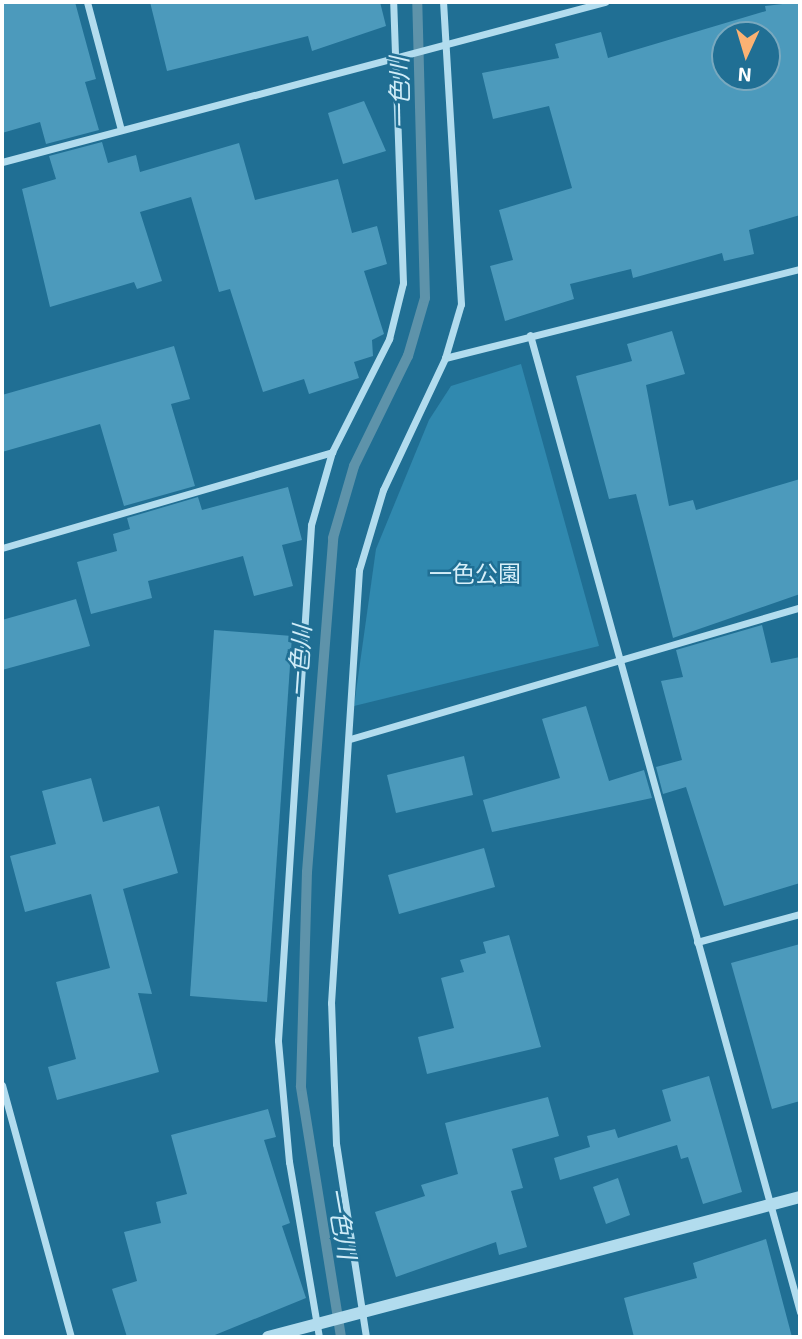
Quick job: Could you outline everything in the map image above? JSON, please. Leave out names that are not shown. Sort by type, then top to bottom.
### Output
[{"type":"street","points":[[87,2],[121,130]]},
{"type":"street","points":[[321,1328],[289,1162],[278,1040],[306,575],[318,490],[332,452],[389,340],[402,283],[393,2]]},
{"type":"street","points":[[366,1337],[359,1313],[336,1144],[331,1003],[365,542],[445,358],[461,304],[462,252],[443,2]]},
{"type":"street","points":[[2,162],[447,39],[605,2]]},
{"type":"street","points":[[445,358],[800,269]]},
{"type":"street","points":[[530,335],[800,1312]]},
{"type":"street","points":[[2,548],[332,452]]},
{"type":"street","points":[[350,739],[619,656],[800,607]]},
{"type":"street","points":[[697,942],[800,914]]},
{"type":"street","points":[[2,1085],[71,1337]]},
{"type":"street","points":[[268,1337],[321,1328],[359,1313],[800,1198]]},
{"type":"green space","name":"一色公園","points":[[521,364],[599,646],[354,706],[376,549],[429,420],[451,386]]},
{"type":"building","points":[[2,2],[75,2],[96,79],[85,82],[99,130],[46,144],[40,122],[2,133]]},
{"type":"building","points":[[150,2],[380,2],[386,26],[312,51],[308,36],[167,71]]},
{"type":"building","points":[[800,2],[800,215],[749,230],[754,254],[724,261],[722,253],[633,278],[631,269],[570,284],[574,299],[505,321],[490,266],[513,260],[499,210],[572,188],[549,106],[493,119],[482,73],[559,58],[555,44],[601,32],[608,58],[711,27],[711,91],[781,91],[781,21],[732,21],[766,11],[765,6]]},
{"type":"building","points":[[364,101],[386,151],[343,164],[328,113]]},
{"type":"building","points":[[102,142],[108,163],[136,155],[140,172],[239,143],[255,200],[338,179],[352,233],[377,226],[387,264],[364,271],[384,334],[372,340],[373,356],[354,362],[359,378],[309,394],[304,379],[263,392],[230,289],[219,292],[191,197],[140,212],[162,281],[137,289],[134,282],[50,307],[22,189],[56,179],[49,156]]},
{"type":"building","points":[[672,331],[685,374],[646,385],[669,506],[693,500],[696,510],[800,479],[800,594],[673,638],[636,494],[609,499],[576,376],[632,361],[627,344]]},
{"type":"building","points":[[174,346],[190,399],[171,404],[195,486],[124,506],[100,424],[2,452],[2,395]]},
{"type":"building","points":[[288,487],[302,540],[282,545],[293,586],[254,596],[243,556],[148,581],[152,598],[91,614],[77,562],[117,551],[113,534],[130,529],[127,518],[198,497],[202,510]]},
{"type":"building","points":[[76,599],[90,646],[2,670],[2,620]]},
{"type":"building","points":[[762,625],[771,663],[800,657],[800,883],[724,906],[686,787],[663,794],[656,767],[682,760],[661,681],[683,677],[676,650]]},
{"type":"building","points":[[214,630],[292,636],[267,1002],[190,996]]},
{"type":"building","points":[[586,706],[609,781],[644,770],[652,798],[492,832],[483,800],[560,778],[542,719]]},
{"type":"building","points":[[464,756],[473,795],[396,813],[387,775]]},
{"type":"building","points":[[91,778],[103,822],[159,806],[178,873],[123,889],[152,994],[138,993],[159,1072],[57,1100],[48,1067],[76,1059],[56,982],[110,968],[91,894],[25,912],[10,856],[56,844],[42,791]]},
{"type":"building","points":[[484,848],[495,887],[399,914],[388,875]]},
{"type":"building","points":[[509,935],[541,1047],[427,1074],[418,1037],[454,1028],[441,978],[464,972],[460,960],[486,953],[483,942]]},
{"type":"building","points":[[800,944],[800,1101],[772,1109],[731,963]]},
{"type":"building","points":[[709,1076],[742,1192],[703,1204],[688,1157],[681,1159],[677,1145],[560,1180],[554,1158],[590,1147],[587,1136],[615,1129],[618,1138],[671,1121],[662,1090]]},
{"type":"building","points":[[548,1097],[559,1136],[512,1149],[523,1188],[511,1191],[527,1247],[499,1255],[496,1242],[396,1277],[375,1212],[425,1196],[421,1185],[458,1174],[445,1123]]},
{"type":"building","points":[[268,1109],[276,1137],[264,1140],[290,1223],[282,1226],[306,1298],[210,1337],[127,1337],[112,1289],[137,1281],[124,1232],[161,1223],[156,1202],[187,1194],[171,1135]]},
{"type":"building","points":[[618,1178],[630,1215],[606,1224],[593,1187]]},
{"type":"building","points":[[766,1239],[792,1337],[634,1337],[624,1298],[697,1278],[693,1263]]},
{"type":"waterway","name":"一色川","points":[[341,1337],[301,1086],[307,872],[333,538],[354,466],[408,356],[425,298],[417,2]]}]
